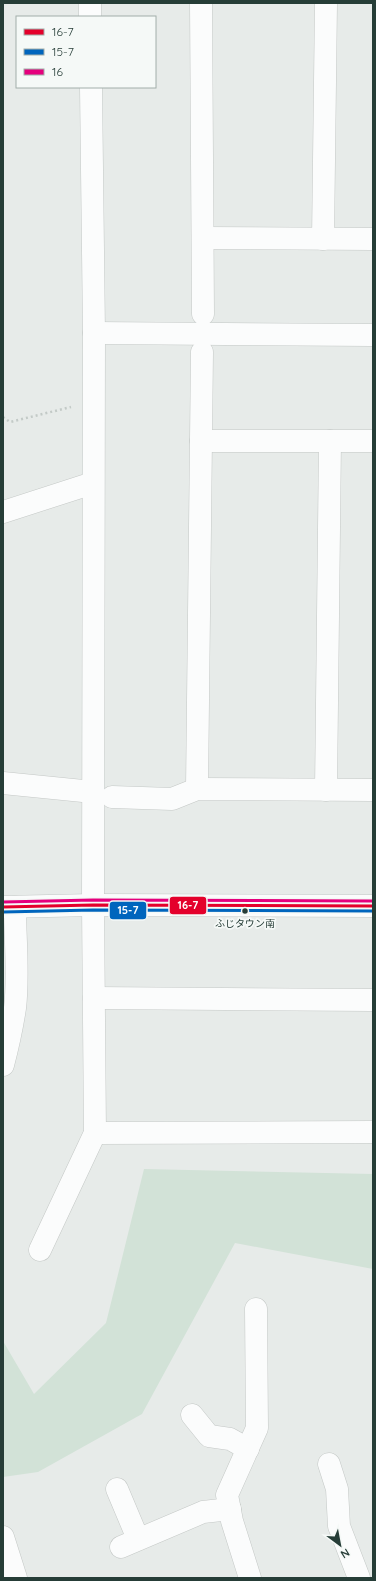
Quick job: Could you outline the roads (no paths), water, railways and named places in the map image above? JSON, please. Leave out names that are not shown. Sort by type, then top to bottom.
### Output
[{"type":"street","points":[[90,3],[90,16]]},
{"type":"street","points":[[202,3],[203,314]]},
{"type":"street","points":[[323,239],[326,3]]},
{"type":"street","points":[[40,1250],[95,1133],[93,905],[102,794],[93,483],[94,333],[91,88]]},
{"type":"street","points":[[203,238],[373,239]]},
{"type":"street","points":[[94,333],[373,335]]},
{"type":"street","points":[[197,789],[202,352]]},
{"type":"street","points":[[201,441],[373,441]]},
{"type":"street","points":[[326,790],[330,441]]},
{"type":"street","points":[[3,512],[93,483]]},
{"type":"street","points":[[3,783],[102,794],[172,799],[197,789],[373,790]]},
{"type":"street","points":[[3,1065],[10,1037],[15,1006],[16,976],[9,907],[93,905],[373,906]]},
{"type":"street","points":[[94,998],[373,1000]]},
{"type":"street","points":[[95,1133],[373,1132]]},
{"type":"street","points":[[250,1578],[232,1521],[227,1495],[257,1428],[256,1309]]},
{"type":"street","points":[[192,1415],[209,1436],[230,1439],[248,1449]]},
{"type":"street","points":[[329,1464],[337,1489],[339,1526],[359,1578]]},
{"type":"street","points":[[117,1488],[129,1543],[204,1512],[230,1508]]},
{"type":"street","points":[[3,1537],[16,1578]]},
{"type":"place","name":"ふじタウン南","points":[[245,911]]}]
